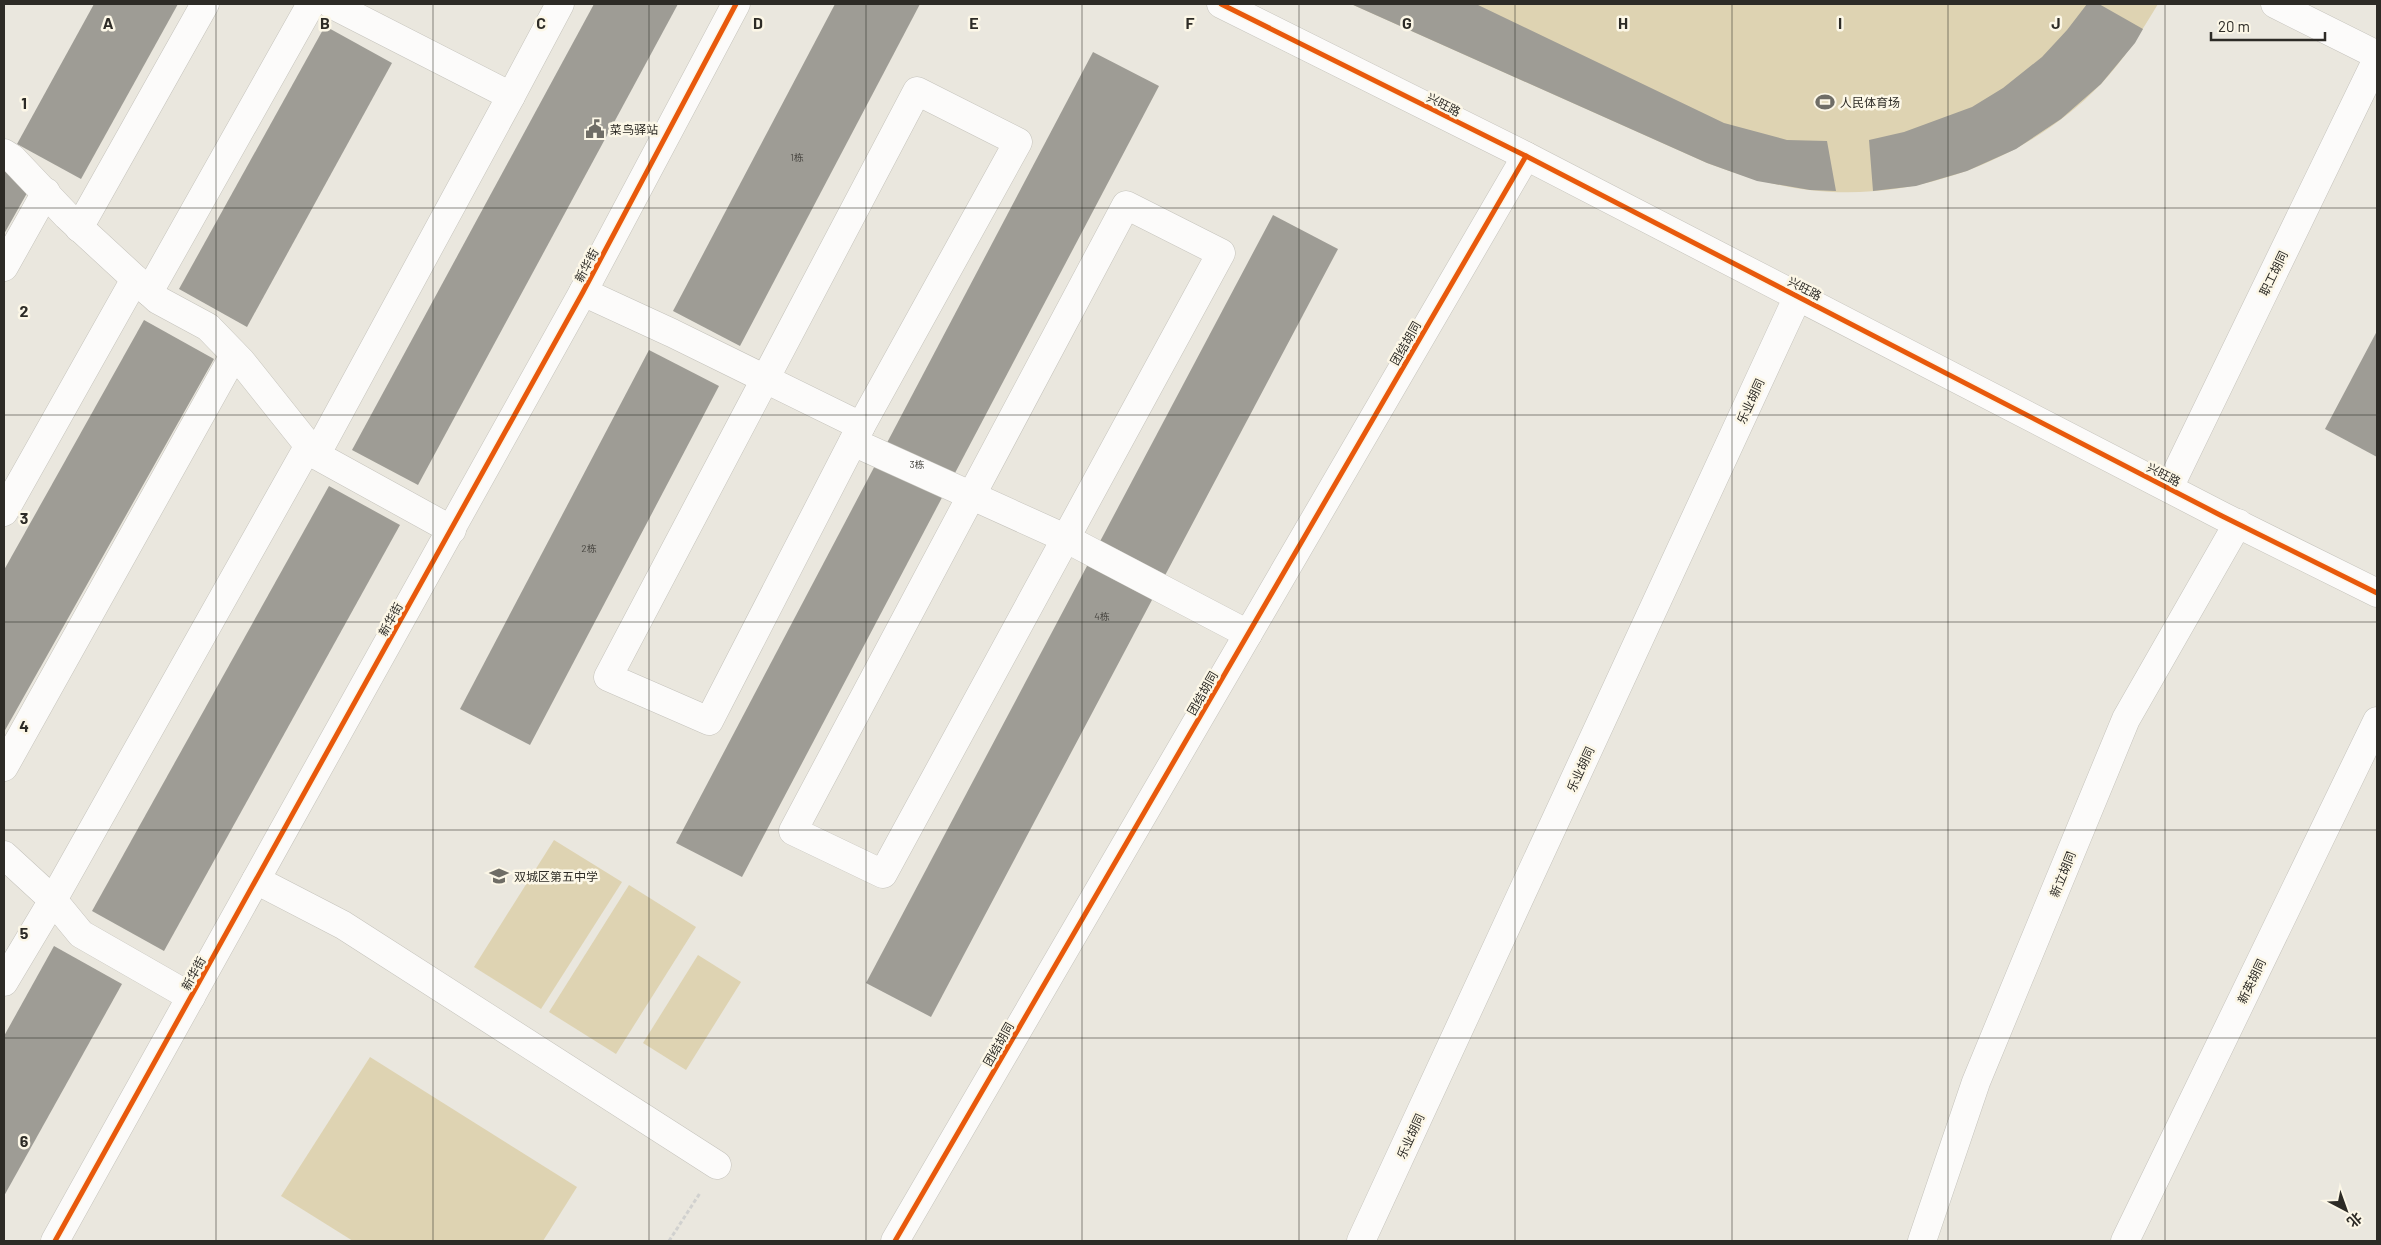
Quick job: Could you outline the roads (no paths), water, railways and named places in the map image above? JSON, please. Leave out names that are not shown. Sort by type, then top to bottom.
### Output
[{"type":"street","points":[[79,228],[205,4]]},
{"type":"street","points":[[4,512],[311,4]]},
{"type":"street","points":[[331,4],[365,11],[511,96]]},
{"type":"street","points":[[4,982],[312,450],[511,96],[560,4]]},
{"type":"street","name":"新华街","points":[[55,1241],[452,530],[583,292],[736,4]]},
{"type":"street","name":"兴旺路","points":[[1222,4],[1526,156],[2169,488],[2377,593]]},
{"type":"street","points":[[2275,4],[2377,55]]},
{"type":"street","name":"职工胡同","points":[[2169,488],[2377,59]]},
{"type":"street","points":[[917,91],[1018,142],[857,434],[709,721],[608,677],[917,91]]},
{"type":"street","points":[[4,154],[12,158],[79,228],[158,300],[208,327],[234,354],[312,450],[452,530]]},
{"type":"street","name":"团结胡同","points":[[895,1241],[1526,156]]},
{"type":"street","points":[[4,267],[46,192]]},
{"type":"street","points":[[1126,204],[1221,253],[1065,538],[883,874],[793,832],[1126,204]]},
{"type":"street","points":[[583,292],[672,333],[764,379],[857,434],[971,496],[1065,538],[1248,634]]},
{"type":"street","name":"乐业胡同","points":[[1361,1241],[1798,296]]},
{"type":"street","points":[[4,767],[234,354]]},
{"type":"street","name":"新立胡同","points":[[1922,1241],[1976,1082],[2126,719],[2238,523]]},
{"type":"street","name":"新英胡同","points":[[2125,1241],[2377,721]]},
{"type":"street","points":[[4,855],[53,900],[81,934],[191,996]]},
{"type":"street","points":[[256,880],[343,925],[717,1165]]},
{"type":"place","name":"人民体育场","points":[[1825,102]]},
{"type":"place","name":"菜鸟驿站","points":[[595,129]]},
{"type":"place","name":"双城区第五中学","points":[[499,876]]}]
